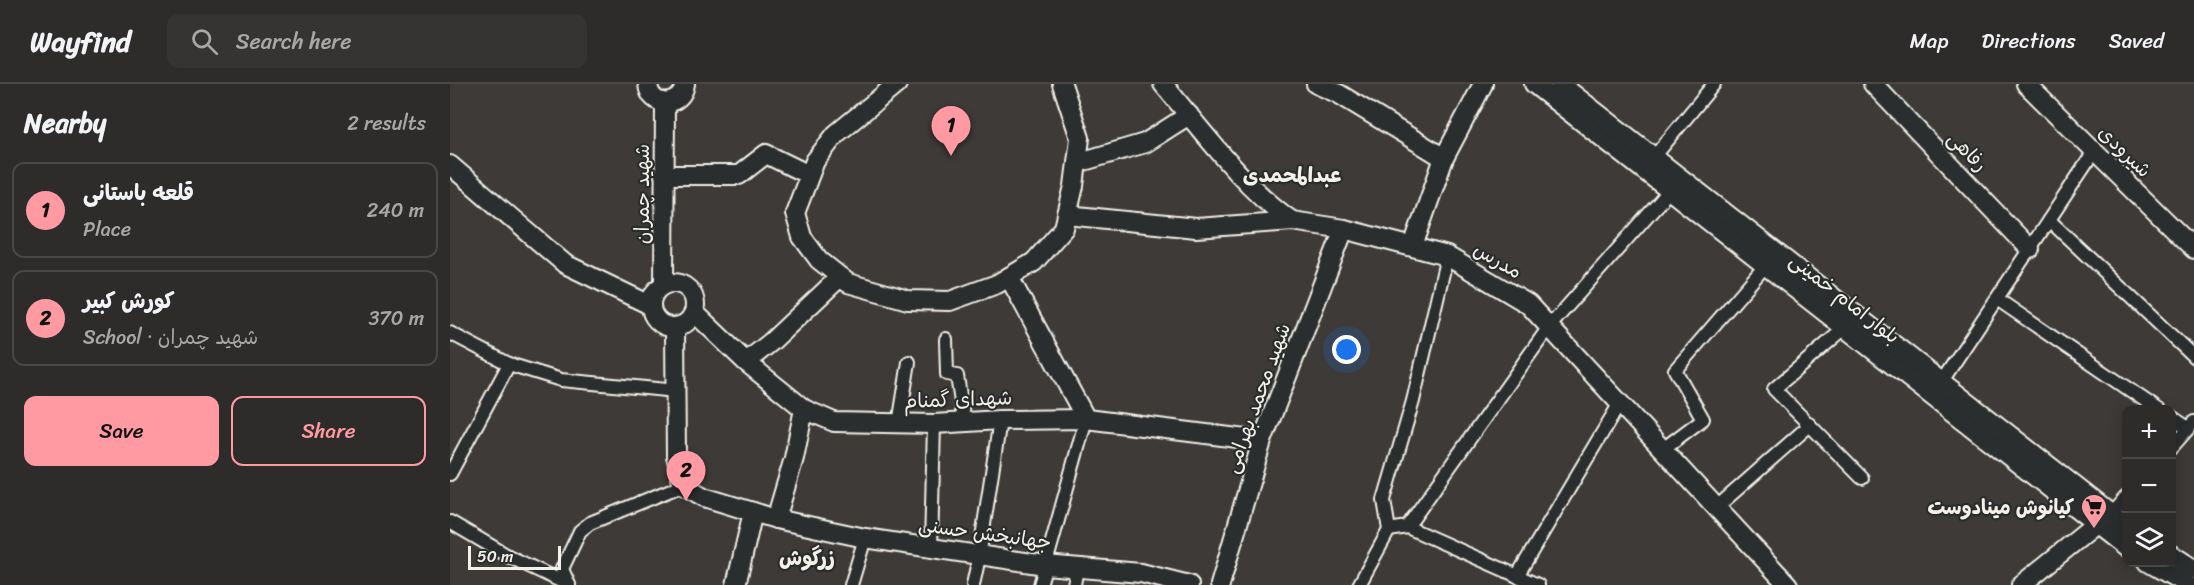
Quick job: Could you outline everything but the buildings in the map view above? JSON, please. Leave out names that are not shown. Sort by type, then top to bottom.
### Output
[{"type":"street","points":[[648,84],[653,98],[665,103],[677,100],[687,85]]},
{"type":"street","points":[[897,84],[837,134],[815,161],[795,213],[802,237],[819,260],[848,283],[908,300],[950,301],[997,284],[1034,262],[1064,228],[1080,138],[1062,84]]},
{"type":"street","points":[[1163,84],[1246,180],[1275,209],[1292,221]]},
{"type":"street","points":[[1316,84],[1339,94],[1444,158]]},
{"type":"street","points":[[1413,246],[1444,158],[1483,84]]},
{"type":"street","name":"بلوار امام خمینی","points":[[1534,84],[2122,544]]},
{"type":"street","name":"بلوار امام خمینی","points":[[1560,84],[2122,522]]},
{"type":"street","points":[[1654,157],[1714,84]]},
{"type":"street","name":"رفاهی","points":[[1874,84],[2030,249]]},
{"type":"street","name":"شیرودی","points":[[2026,84],[2194,249]]},
{"type":"street","name":"شهید چمران","points":[[664,284],[665,103]]},
{"type":"street","points":[[1077,164],[1145,142],[1189,115]]},
{"type":"street","points":[[1942,381],[2094,152]]},
{"type":"street","points":[[664,175],[739,175],[766,154],[809,175]]},
{"type":"street","points":[[450,165],[565,264],[650,304]]},
{"type":"street","points":[[1407,527],[1549,327],[1670,190]]},
{"type":"street","name":"مدرس","points":[[1067,215],[1196,228],[1292,221],[1344,229],[1447,256],[1528,304],[1788,585]]},
{"type":"street","points":[[2049,220],[2194,357]]},
{"type":"street","name":"شهید محمد بهرامی","points":[[1220,585],[1262,441],[1344,229]]},
{"type":"street","points":[[1359,585],[1389,530],[1384,501],[1413,401],[1447,256]]},
{"type":"street","points":[[1663,449],[1704,419],[1676,370],[1766,265]]},
{"type":"street","points":[[746,362],[771,342],[840,277]]},
{"type":"street","points":[[1009,277],[1086,419],[1040,585]]},
{"type":"street","points":[[677,283],[688,289],[695,300],[694,313],[687,323],[675,328],[662,326],[653,317],[650,304],[654,292],[664,284],[677,283]]},
{"type":"street","points":[[1996,299],[2152,405]]},
{"type":"street","name":"شهدای گمنام","points":[[694,313],[746,362],[804,409],[834,422],[934,424],[1000,420],[1086,419],[1262,441]]},
{"type":"street","points":[[1846,327],[1774,389],[1862,478]]},
{"type":"street","points":[[675,328],[676,456],[683,485],[704,497],[776,519],[794,458],[804,409]]},
{"type":"street","points":[[450,333],[509,363],[561,380],[677,392]]},
{"type":"street","points":[[946,339],[947,374],[957,376],[964,422]]},
{"type":"street","points":[[899,424],[909,362]]},
{"type":"street","points":[[450,474],[454,458],[509,363]]},
{"type":"street","points":[[1517,576],[1620,403]]},
{"type":"street","points":[[2176,419],[2191,425],[2176,442]]},
{"type":"street","points":[[973,585],[1000,420]]},
{"type":"street","points":[[931,549],[934,424]]},
{"type":"street","points":[[1717,507],[1810,425]]},
{"type":"street","points":[[569,585],[562,569],[580,531],[590,523],[683,485]]},
{"type":"street","points":[[2021,585],[2095,524],[2111,514],[2122,502]]},
{"type":"street","points":[[736,585],[753,512]]},
{"type":"street","name":"جهانبخش حسنی","points":[[776,519],[865,538],[979,557],[1045,565],[1076,576],[1189,585]]},
{"type":"street","points":[[450,522],[508,556],[569,585]]},
{"type":"street","points":[[1389,530],[1407,527],[1538,585]]},
{"type":"street","points":[[851,585],[865,538]]},
{"type":"street","points":[[2176,558],[2194,569]]},
{"type":"street","points":[[2157,567],[2188,585]]},
{"type":"place","name":"قلعه باستانی","points":[[951,156]]},
{"type":"place","name":"کورش کبیر","points":[[686,501]]},
{"type":"place","name":"کیانوش مینادوست","points":[[2094,530]]},
{"type":"district","name":"عبدالمحمدی","points":[[1292,175]]},
{"type":"district","name":"زرگوش","points":[[807,558]]}]
